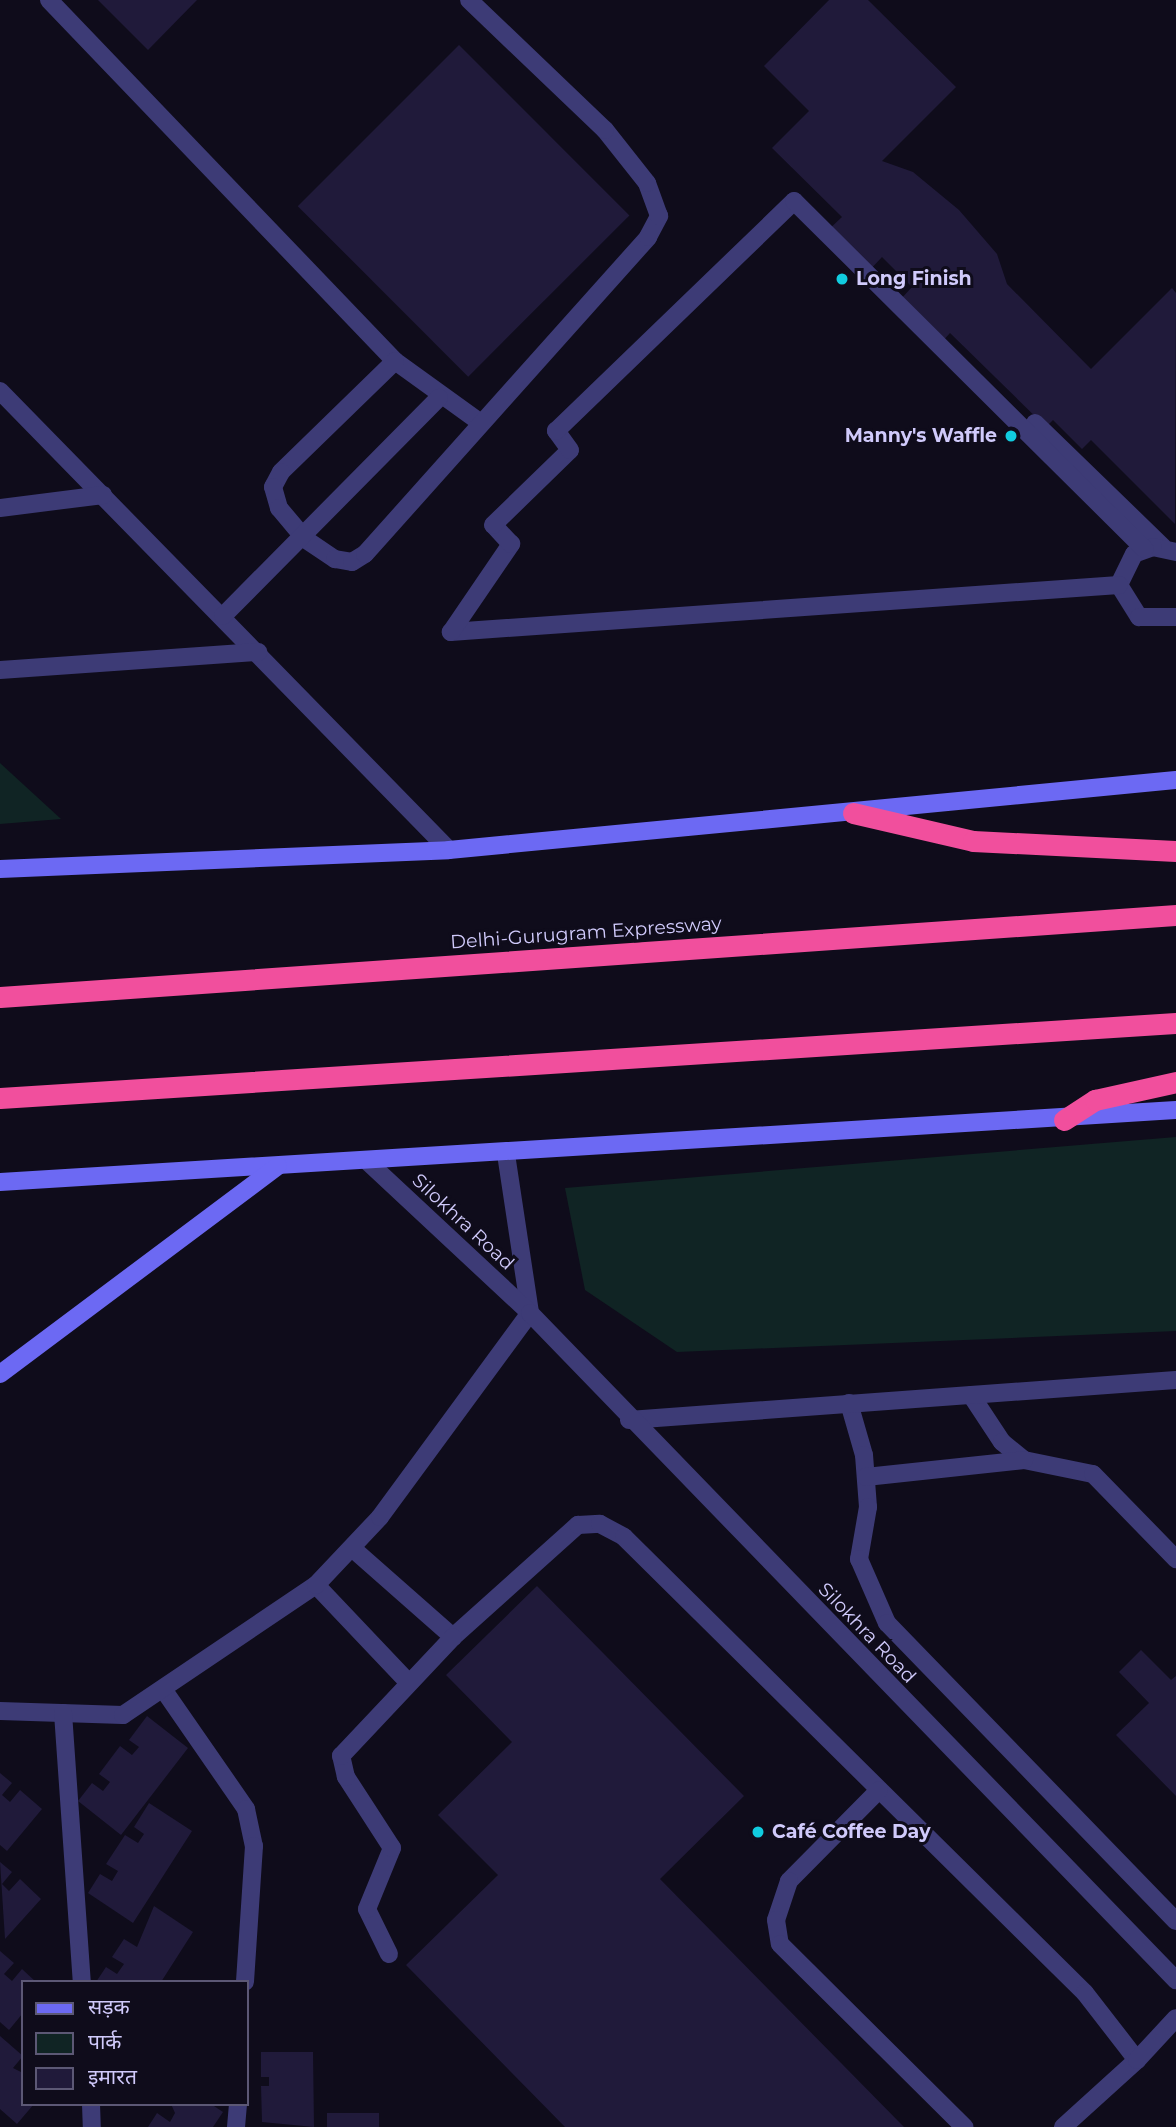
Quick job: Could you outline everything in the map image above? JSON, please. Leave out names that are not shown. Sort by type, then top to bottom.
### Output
[{"type":"highway","points":[[853,813],[973,841],[1176,851]]},
{"type":"highway","name":"Delhi-Gurugram Expressway","points":[[0,997],[1176,915]]},
{"type":"highway","points":[[0,1098],[1176,1023]]},
{"type":"highway","points":[[1064,1120],[1095,1100],[1176,1082]]},
{"type":"main road","points":[[0,869],[449,850],[1176,780]]},
{"type":"main road","points":[[0,1182],[1064,1120],[1176,1110]]},
{"type":"main road","points":[[0,1374],[278,1166]]},
{"type":"street","points":[[49,0],[395,361],[439,398],[481,423]]},
{"type":"street","points":[[395,361],[281,472],[273,487],[279,508],[305,539],[335,559],[352,562],[365,554],[648,237],[659,216],[647,183],[605,130],[469,0]]},
{"type":"street","points":[[1119,585],[451,632],[511,544],[493,525],[570,450],[556,431],[794,201],[1144,549]]},
{"type":"street","points":[[0,391],[449,850]]},
{"type":"street","points":[[223,616],[305,539],[439,398]]},
{"type":"street","points":[[1035,423],[1170,549]]},
{"type":"street","points":[[0,508],[103,495]]},
{"type":"street","points":[[1170,549],[1144,549],[1126,563],[1119,585],[1139,617],[1176,617]]},
{"type":"street","points":[[0,670],[258,652]]},
{"type":"street","name":"Silokhra Road","points":[[506,1154],[530,1313]]},
{"type":"street","name":"Silokhra Road","points":[[368,1162],[530,1313],[629,1420],[1176,1980]]},
{"type":"street","points":[[0,1711],[63,1713],[106,1720],[163,1689],[316,1585],[352,1548],[530,1313]]},
{"type":"street","points":[[629,1420],[1176,1380]]},
{"type":"street","points":[[971,1395],[1002,1442],[1024,1460]]},
{"type":"street","points":[[849,1404],[866,1477],[859,1559],[887,1623],[1176,1921]]},
{"type":"street","points":[[866,1477],[1024,1460],[1093,1474],[1176,1559]]},
{"type":"street","points":[[389,1955],[367,1909],[392,1848],[346,1777],[341,1756],[453,1637],[578,1525],[600,1524],[624,1537],[1085,1993],[1137,2060]]},
{"type":"street","points":[[352,1548],[453,1637]]},
{"type":"street","points":[[316,1585],[408,1682]]},
{"type":"street","points":[[163,1689],[246,1810],[254,1846],[245,1980]]},
{"type":"street","points":[[63,1713],[82,1980]]},
{"type":"street","points":[[879,1790],[789,1881],[776,1920],[780,1944],[964,2127]]},
{"type":"street","points":[[1063,2127],[1137,2060],[1176,2018]]},
{"type":"street","points":[[91,2106],[92,2127]]},
{"type":"street","points":[[236,2127],[238,2106]]},
{"type":"green space","points":[[0,763],[61,819],[0,824]]},
{"type":"green space","points":[[1176,1137],[1176,1331],[677,1352],[585,1290],[565,1188]]},
{"type":"building","points":[[98,0],[197,0],[148,50]]},
{"type":"building","points":[[829,0],[868,0],[956,87],[882,161],[913,172],[959,210],[997,254],[1007,284],[1091,369],[1172,288],[1176,293],[1175,524],[1091,440],[1082,449],[1053,420],[1046,427],[950,333],[941,343],[899,301],[912,287],[882,257],[868,272],[827,231],[842,217],[772,148],[809,111],[764,66]]},
{"type":"building","points":[[459,45],[629,215],[468,377],[298,206]]},
{"type":"building","points":[[537,1586],[744,1796],[660,1879],[904,2127],[565,2127],[406,1965],[498,1875],[438,1815],[512,1742],[446,1675]]},
{"type":"building","points":[[1141,1650],[1171,1680],[1176,1676],[1176,1796],[1116,1735],[1149,1703],[1119,1672]]},
{"type":"building","points":[[147,1716],[188,1748],[121,1835],[78,1801],[92,1783],[103,1791],[110,1782],[99,1774],[120,1746],[132,1755],[139,1747],[129,1740]]},
{"type":"building","points":[[0,1773],[12,1783],[2,1795],[10,1802],[20,1790],[42,1809],[7,1851],[0,1845]]},
{"type":"building","points":[[149,1803],[192,1831],[133,1923],[88,1893],[100,1874],[112,1881],[118,1871],[106,1864],[125,1835],[138,1843],[144,1834],[134,1827]]},
{"type":"building","points":[[0,1862],[12,1872],[2,1884],[9,1891],[20,1879],[41,1899],[5,1939]]},
{"type":"building","points":[[154,1906],[193,1932],[162,1980],[97,1980],[106,1967],[117,1974],[124,1964],[112,1957],[124,1939],[137,1947]]},
{"type":"building","points":[[0,1951],[14,1963],[4,1974],[12,1981],[22,1969],[34,1980],[21,1980],[21,2015],[9,2030],[0,2022]]},
{"type":"building","points":[[0,2036],[21,2054],[13,2068],[21,2072],[21,2106],[32,2106],[17,2124],[0,2109]]},
{"type":"building","points":[[261,2052],[313,2052],[314,2127],[262,2122],[261,2086],[269,2086],[269,2077],[261,2077]]},
{"type":"building","points":[[172,2106],[214,2106],[223,2112],[213,2127],[148,2127],[157,2113],[170,2122],[175,2113]]},
{"type":"building","points":[[327,2113],[379,2113],[379,2127],[327,2127]]},
{"type":"place","name":"Long Finish","points":[[842,279]]},
{"type":"place","name":"Manny's Waffle","points":[[1011,436]]},
{"type":"place","name":"Café Coffee Day","points":[[758,1832]]}]
